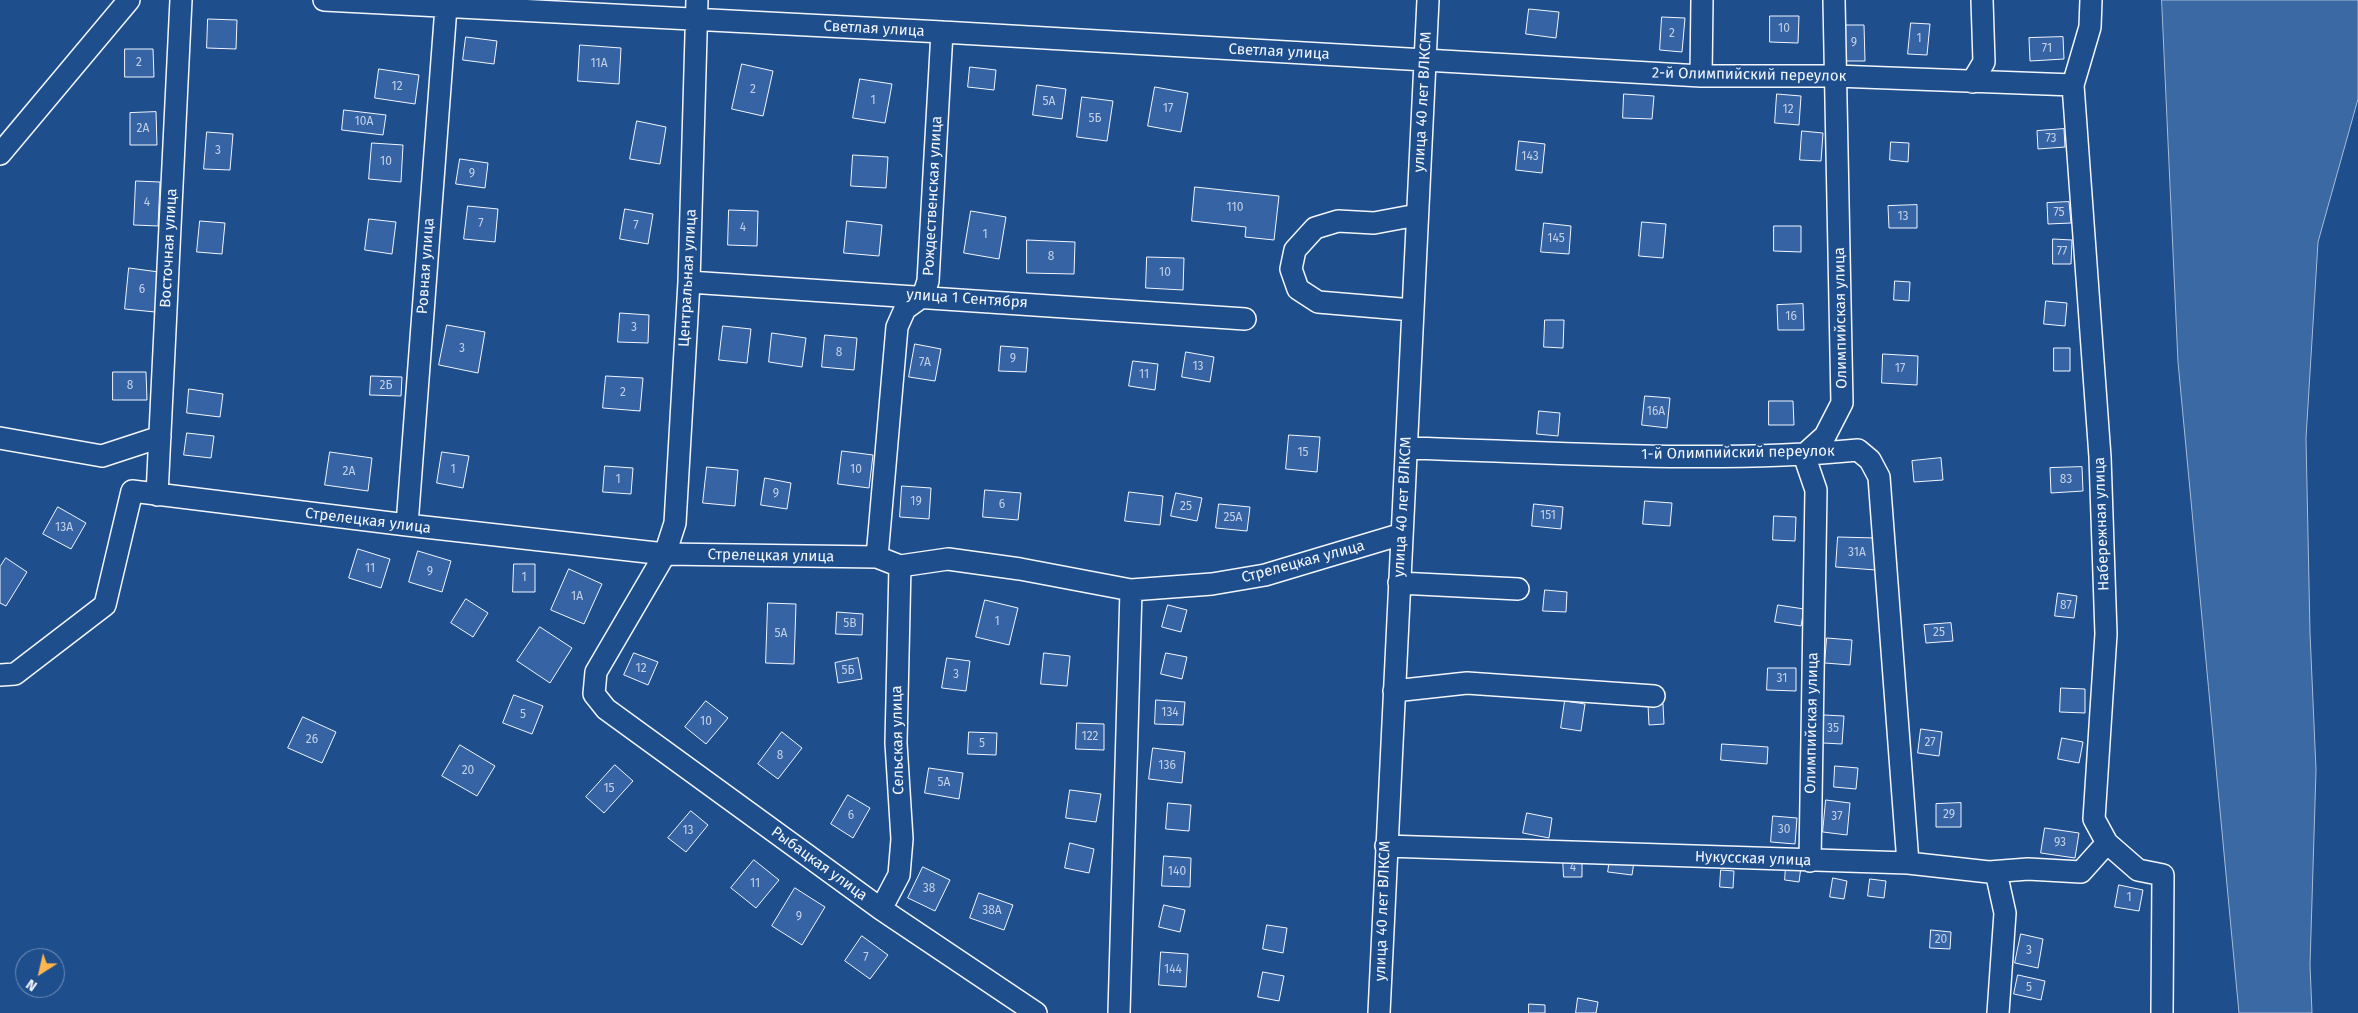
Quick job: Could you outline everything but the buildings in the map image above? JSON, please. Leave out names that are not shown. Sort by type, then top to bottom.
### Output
[{"type":"street","points":[[0,154],[129,0]]},
{"type":"street","name":"Восточная улица","points":[[157,495],[181,0]]},
{"type":"street","name":"Светлая улица","points":[[324,0],[446,7],[697,10],[942,32],[1424,61]]},
{"type":"street","name":"улица 40 лет ВЛКСМ","points":[[1379,1013],[1428,0]]},
{"type":"street","points":[[1701,76],[1702,0]]},
{"type":"street","name":"Олимпийская улица","points":[[1810,861],[1816,490],[1804,455],[1825,436],[1842,403],[1834,0]]},
{"type":"street","points":[[1972,82],[1984,62],[1982,0]]},
{"type":"street","name":"Набережная улица","points":[[2091,0],[2090,27],[2073,85],[2100,457],[2106,634],[2094,819],[2108,843],[2138,870],[2163,875],[2162,1013]]},
{"type":"street","name":"Ровная улица","points":[[407,525],[446,7]]},
{"type":"street","name":"Центральная улица","points":[[606,709],[594,694],[596,672],[665,554],[674,523],[689,282],[697,10]]},
{"type":"street","name":"Рождественская улица","points":[[877,558],[898,328],[906,309],[923,296],[928,281],[942,32]]},
{"type":"street","name":"2-й Олимпийский переулок","points":[[1424,61],[1701,76],[1836,76],[2073,85]]},
{"type":"street","points":[[1413,310],[1318,302],[1298,289],[1291,269],[1295,250],[1315,228],[1338,222],[1374,223],[1417,215]]},
{"type":"street","name":"улица 1 Сентября","points":[[689,282],[1245,318]]},
{"type":"street","points":[[0,438],[102,456],[160,437]]},
{"type":"street","name":"1-й Олимпийский переулок","points":[[1407,448],[1666,456],[1804,455],[1858,450],[1870,460],[1879,477],[1908,863]]},
{"type":"street","name":"Стрелецкая улица","points":[[0,675],[15,674],[105,604],[132,491],[665,554],[877,558],[900,566],[948,559],[1020,569],[1132,590],[1212,584],[1265,575],[1402,534]]},
{"type":"street","name":"Сельская улица","points":[[881,909],[899,875],[902,839],[896,743],[900,566]]},
{"type":"street","points":[[1399,583],[1518,589]]},
{"type":"street","points":[[1119,1013],[1132,590]]},
{"type":"street","points":[[1394,691],[1467,683],[1654,696]]},
{"type":"street","name":"Рыбацкая улица","points":[[606,709],[881,909],[1036,1013]]},
{"type":"street","name":"Нукусская улица","points":[[1386,846],[1908,863],[1996,872],[2028,869],[2082,872],[2108,843]]},
{"type":"street","points":[[1996,872],[2005,913],[1998,1013]]},
{"type":"water","points":[[2162,0],[2358,0],[2358,99],[2318,242],[2306,438],[2310,633],[2316,770],[2310,965],[2312,1013],[2239,1013],[2178,362]]}]
